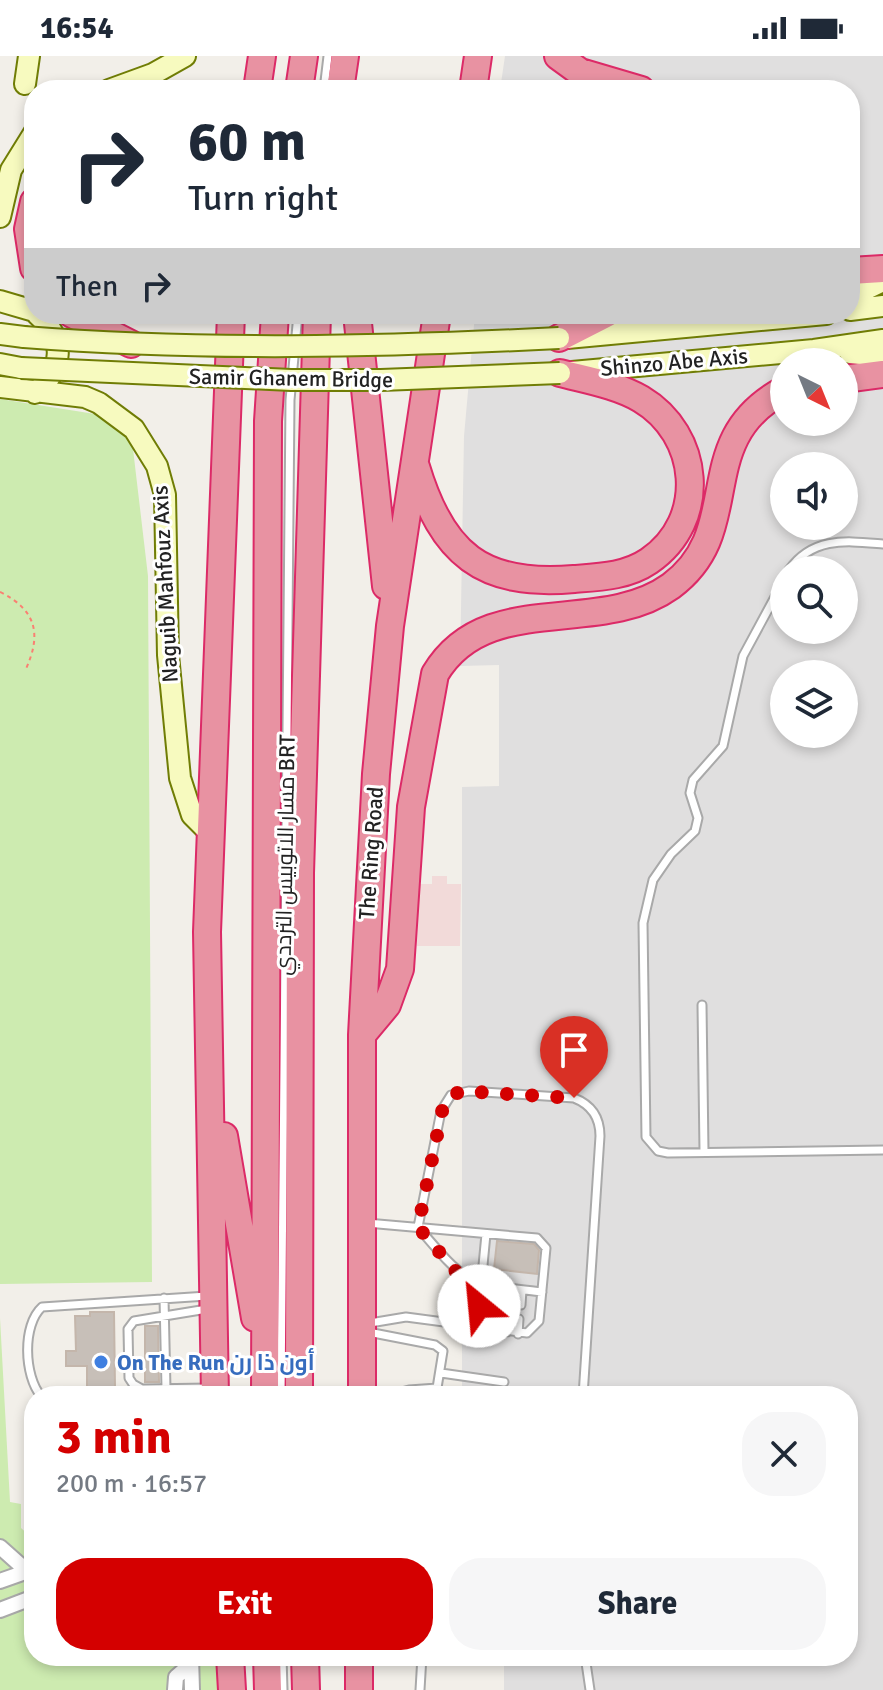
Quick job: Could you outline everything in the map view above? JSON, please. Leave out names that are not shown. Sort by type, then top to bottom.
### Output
[{"type":"highway","points":[[258,80],[262,56]]},
{"type":"highway","points":[[300,80],[304,56]]},
{"type":"highway","points":[[341,80],[345,56]]},
{"type":"highway","points":[[474,80],[478,56]]},
{"type":"highway","points":[[558,56],[580,72],[607,80]]},
{"type":"highway","points":[[860,270],[883,269]]},
{"type":"highway","points":[[92,324],[131,344]]},
{"type":"highway","points":[[215,1386],[207,932],[231,324]]},
{"type":"highway","points":[[265,1386],[268,421],[274,324]]},
{"type":"highway","points":[[299,1386],[300,873],[317,324]]},
{"type":"highway","points":[[358,324],[390,626]]},
{"type":"highway","name":"The Ring Road","points":[[362,1386],[362,1035],[374,805],[390,626],[435,324]]},
{"type":"highway","points":[[559,338],[586,324]]},
{"type":"highway","points":[[414,460],[436,522],[454,546],[479,565],[507,577],[537,582],[613,576],[650,561],[669,542],[683,520],[691,481],[687,455],[676,431],[640,398],[560,373]]},
{"type":"highway","points":[[858,377],[883,374]]},
{"type":"highway","points":[[362,1035],[387,1005],[400,969],[411,807],[435,674],[441,663],[466,638],[484,629],[631,606],[672,585],[689,569],[714,530],[724,460],[731,442],[754,410],[770,399]]},
{"type":"highway","points":[[210,1070],[227,1149],[244,1268],[265,1367]]},
{"type":"highway","points":[[231,1666],[232,1690]]},
{"type":"highway","points":[[267,1666],[268,1690]]},
{"type":"highway","points":[[305,1666],[306,1690]]},
{"type":"highway","points":[[359,1666],[359,1690]]},
{"type":"main road","points":[[26,80],[29,56]]},
{"type":"main road","points":[[136,80],[185,56]]},
{"type":"main road","points":[[0,217],[11,170],[24,149]]},
{"type":"main road","points":[[860,292],[883,281]]},
{"type":"main road","points":[[0,301],[24,309]]},
{"type":"main road","points":[[860,309],[883,306]]},
{"type":"main road","points":[[35,393],[54,373],[60,354],[56,335],[46,324]]},
{"type":"main road","name":"Shinzo Abe Axis","points":[[559,338],[716,324]]},
{"type":"main road","name":"Samir Ghanem Bridge","points":[[0,334],[131,344],[309,348],[559,338]]},
{"type":"main road","name":"Shinzo Abe Axis","points":[[828,348],[883,340]]},
{"type":"main road","name":"Shinzo Abe Axis","points":[[560,373],[770,354]]},
{"type":"main road","points":[[858,354],[883,356]]},
{"type":"main road","name":"Samir Ghanem Bridge","points":[[0,364],[21,368],[306,380],[560,373]]},
{"type":"main road","name":"Naguib Mahfouz Axis","points":[[0,387],[85,397],[111,410],[143,441],[157,466],[165,495],[168,655],[182,791],[192,815],[210,833]]},
{"type":"street","points":[[0,1547],[24,1565]]},
{"type":"street","points":[[0,1581],[24,1572]]},
{"type":"street","points":[[0,1610],[24,1601]]},
{"type":"street","points":[[175,1690],[176,1677],[186,1666]]},
{"type":"street","points":[[191,1666],[192,1690]]},
{"type":"lane","points":[[325,80],[328,56]]},
{"type":"lane","name":"مسار الاتوبيس الترددي BRT","points":[[281,1386],[290,400],[297,324]]},
{"type":"lane","points":[[803,556],[829,542],[883,544]]},
{"type":"lane","points":[[770,606],[743,656],[723,746],[693,780],[690,793],[698,818],[695,831],[661,866],[644,907],[646,1137],[658,1151],[883,1150]]},
{"type":"lane","points":[[702,1005],[704,1151]]},
{"type":"lane","points":[[418,1227],[441,1111],[451,1095],[469,1091],[574,1098],[589,1106],[598,1120],[600,1136],[584,1386]]},
{"type":"lane","points":[[364,1223],[543,1241],[546,1248],[537,1325],[527,1333],[397,1316],[364,1328]]},
{"type":"lane","points":[[418,1227],[458,1274],[481,1285],[542,1292]]},
{"type":"lane","points":[[477,1328],[486,1234]]},
{"type":"lane","points":[[500,1302],[501,1287]]},
{"type":"lane","points":[[510,1304],[512,1288]]},
{"type":"lane","points":[[521,1305],[522,1290]]},
{"type":"lane","points":[[35,1386],[31,1379],[29,1328],[42,1307],[164,1298],[213,1302]]},
{"type":"lane","points":[[164,1298],[166,1386]]},
{"type":"lane","points":[[137,1386],[133,1384],[128,1329],[137,1319],[165,1317],[213,1302]]},
{"type":"lane","points":[[497,1331],[498,1317]]},
{"type":"lane","points":[[507,1332],[509,1318]]},
{"type":"lane","points":[[518,1334],[519,1319]]},
{"type":"lane","points":[[364,1328],[381,1337],[438,1346],[443,1354],[436,1386]]},
{"type":"lane","points":[[441,1373],[504,1382]]},
{"type":"lane","points":[[282,1666],[283,1690]]},
{"type":"lane","points":[[420,1690],[421,1666]]},
{"type":"lane","points":[[586,1666],[590,1690]]},
{"type":"path","points":[[0,592],[23,606],[34,626],[35,650],[25,671]]},
{"type":"shaded area","points":[[505,56],[883,56],[883,1690],[504,1690],[504,1666],[858,1666],[858,1386],[462,1386],[462,787],[499,786],[499,665],[460,666],[464,436],[474,324],[860,324],[860,80],[501,80]]},
{"type":"shaded area","points":[[432,876],[447,876],[447,884],[461,884],[460,946],[417,946],[418,884],[432,884]]},
{"type":"green space","points":[[0,399],[95,414],[125,431],[133,449],[148,576],[152,1282],[0,1284]]},
{"type":"green space","points":[[0,1318],[10,1502],[21,1504],[21,1528],[24,1531],[24,1666],[218,1666],[219,1690],[0,1690]]},
{"type":"building","points":[[497,1241],[534,1244],[539,1250],[537,1274],[494,1269]]},
{"type":"building","points":[[90,1312],[114,1312],[115,1386],[87,1386],[87,1366],[66,1366],[66,1351],[76,1351],[75,1316],[90,1316]]},
{"type":"building","points":[[145,1326],[158,1326],[159,1382],[145,1382]]},
{"type":"place","name":"On The Run أون ذا رن","points":[[101,1362]]},
{"type":"route","points":[[479,1306],[481,1285],[458,1274],[418,1227],[444,1102],[460,1091],[574,1098]]}]
